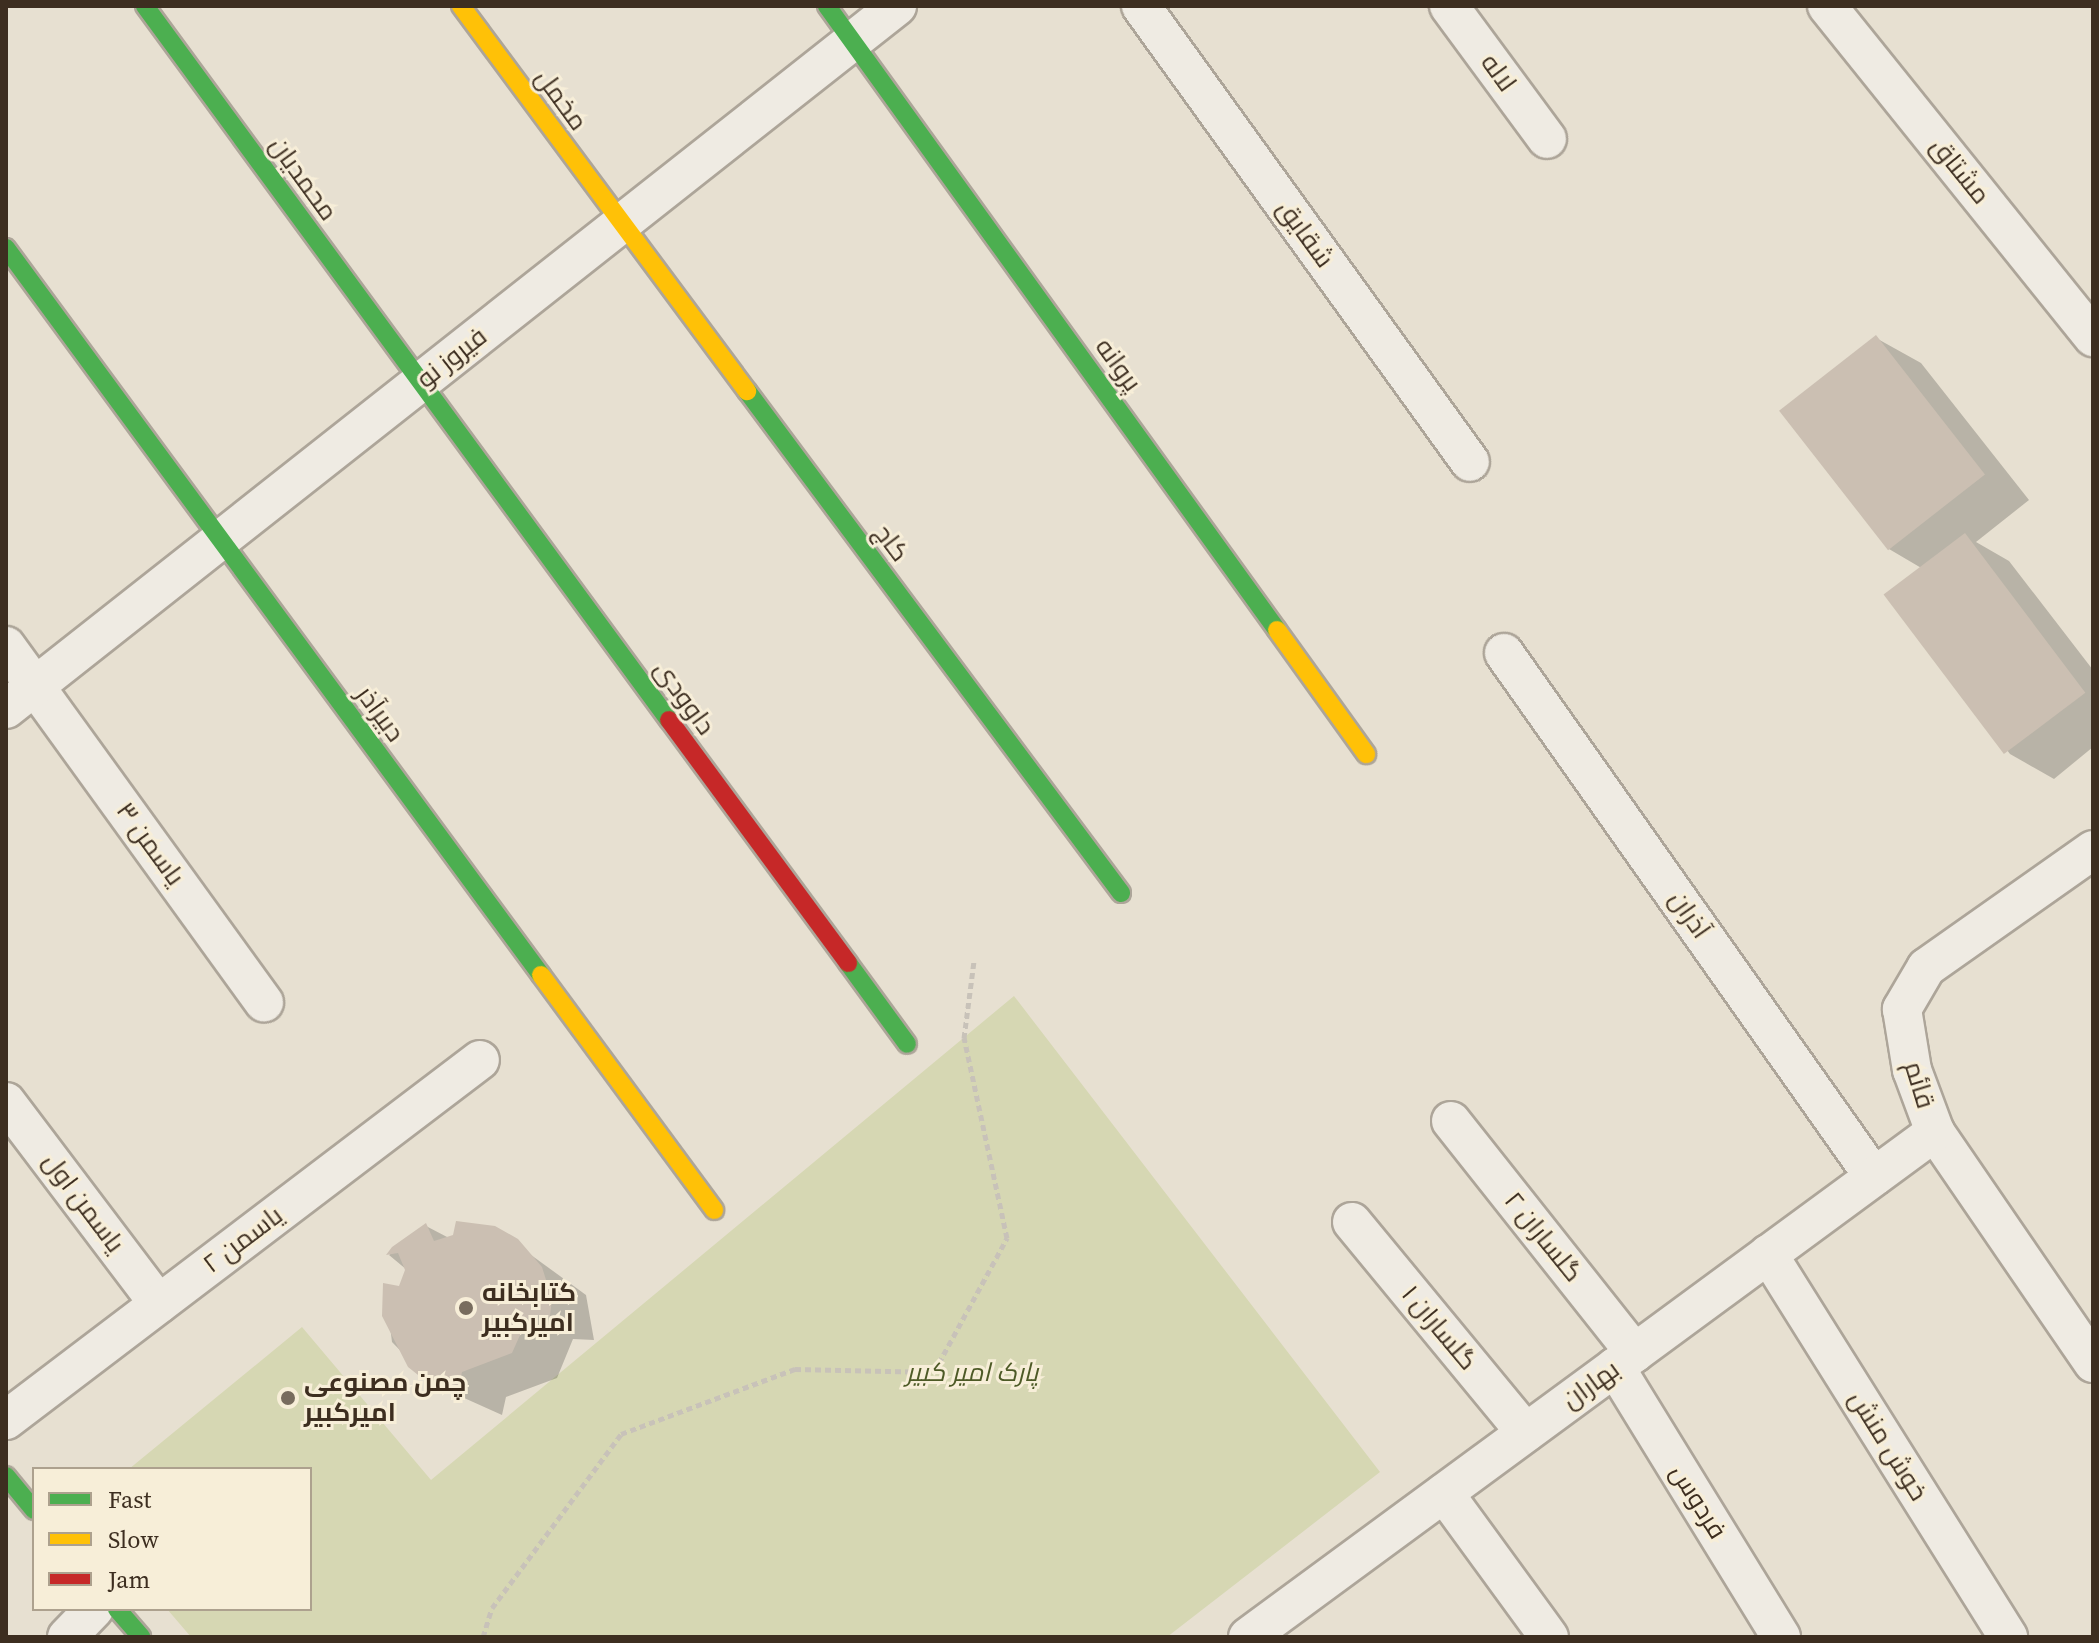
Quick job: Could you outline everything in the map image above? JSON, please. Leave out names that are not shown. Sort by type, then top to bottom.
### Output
[{"type":"street","name":"محمدیان","points":[[145,6],[420,382]]},
{"type":"street","name":"مخمل","points":[[461,6],[620,225]]},
{"type":"street","name":"پروانه","points":[[827,6],[1366,754]]},
{"type":"street","name":"فیروز نو","points":[[6,709],[897,6]]},
{"type":"street","name":"شقایق","points":[[1141,6],[1470,462]]},
{"type":"street","name":"لاله","points":[[1449,6],[1547,139]]},
{"type":"street","name":"مشتاق","points":[[1827,6],[2093,337]]},
{"type":"street","name":"کاج","points":[[620,225],[1121,893]]},
{"type":"street","name":"دبیرآذر","points":[[6,248],[714,1210]]},
{"type":"street","name":"داوودی","points":[[420,382],[907,1044]]},
{"type":"street","name":"یاسمن ۳","points":[[6,646],[264,1002]]},
{"type":"street","name":"آذران","points":[[1504,653],[1874,1177]]},
{"type":"street","name":"قائم","points":[[2093,850],[1926,968],[1902,1009],[1912,1070],[1935,1132],[2093,1363]]},
{"type":"street","name":"یاسمن ۲","points":[[6,1420],[480,1060]]},
{"type":"street","name":"یاسمن اول","points":[[6,1102],[159,1304]]},
{"type":"street","name":"گلساران ۲","points":[[1451,1121],[1625,1360]]},
{"type":"street","name":"بهاران","points":[[1248,1637],[1935,1132]]},
{"type":"street","name":"گلساران ۱","points":[[1352,1222],[1526,1433]]},
{"type":"street","name":"خوش منش","points":[[1768,1254],[2008,1637]]},
{"type":"street","name":"فردوس","points":[[1625,1360],[1781,1637]]},
{"type":"street","points":[[6,1476],[32,1508]]},
{"type":"street","points":[[1444,1493],[1549,1637]]},
{"type":"street","points":[[67,1637],[92,1611]]},
{"type":"street","points":[[119,1611],[141,1637]]},
{"type":"path","points":[[483,1637],[492,1608],[621,1434],[795,1369],[934,1372],[1007,1238],[964,1038],[974,961]]},
{"type":"green space","name":"پارک امیر کبیر","points":[[1014,996],[1380,1472],[1167,1637],[191,1637],[169,1611],[312,1611],[312,1467],[131,1467],[302,1327],[431,1480]]},
{"type":"building","points":[[1876,335],[1985,474],[1888,550],[1779,411]]},
{"type":"building","points":[[1965,533],[2085,693],[2004,754],[1884,594]]},
{"type":"building","name":"کتابخانه امیرکبیر","points":[[456,1221],[495,1226],[518,1239],[542,1267],[552,1299],[550,1316],[529,1315],[512,1353],[462,1372],[458,1391],[432,1386],[408,1367],[382,1316],[383,1283],[399,1286],[405,1270],[398,1253],[386,1255],[392,1247],[426,1223],[434,1241],[453,1235]]},
{"type":"traffic: fast","points":[[145,6],[669,720]]},
{"type":"traffic: fast","points":[[827,6],[1277,630]]},
{"type":"traffic: fast","points":[[6,248],[541,975]]},
{"type":"traffic: fast","points":[[747,391],[1121,893]]},
{"type":"traffic: fast","points":[[848,963],[907,1044]]},
{"type":"traffic: fast","points":[[6,1476],[32,1508]]},
{"type":"traffic: fast","points":[[119,1611],[141,1637]]},
{"type":"traffic: slow","points":[[461,6],[747,391]]},
{"type":"traffic: slow","points":[[1277,630],[1366,754]]},
{"type":"traffic: slow","points":[[541,975],[714,1210]]},
{"type":"traffic: jam","points":[[669,720],[848,963]]},
{"type":"place","name":"کتابخانه امیرکبیر","points":[[466,1308]]},
{"type":"place","name":"چمن مصنوعی امیرکبیر","points":[[288,1398]]}]
